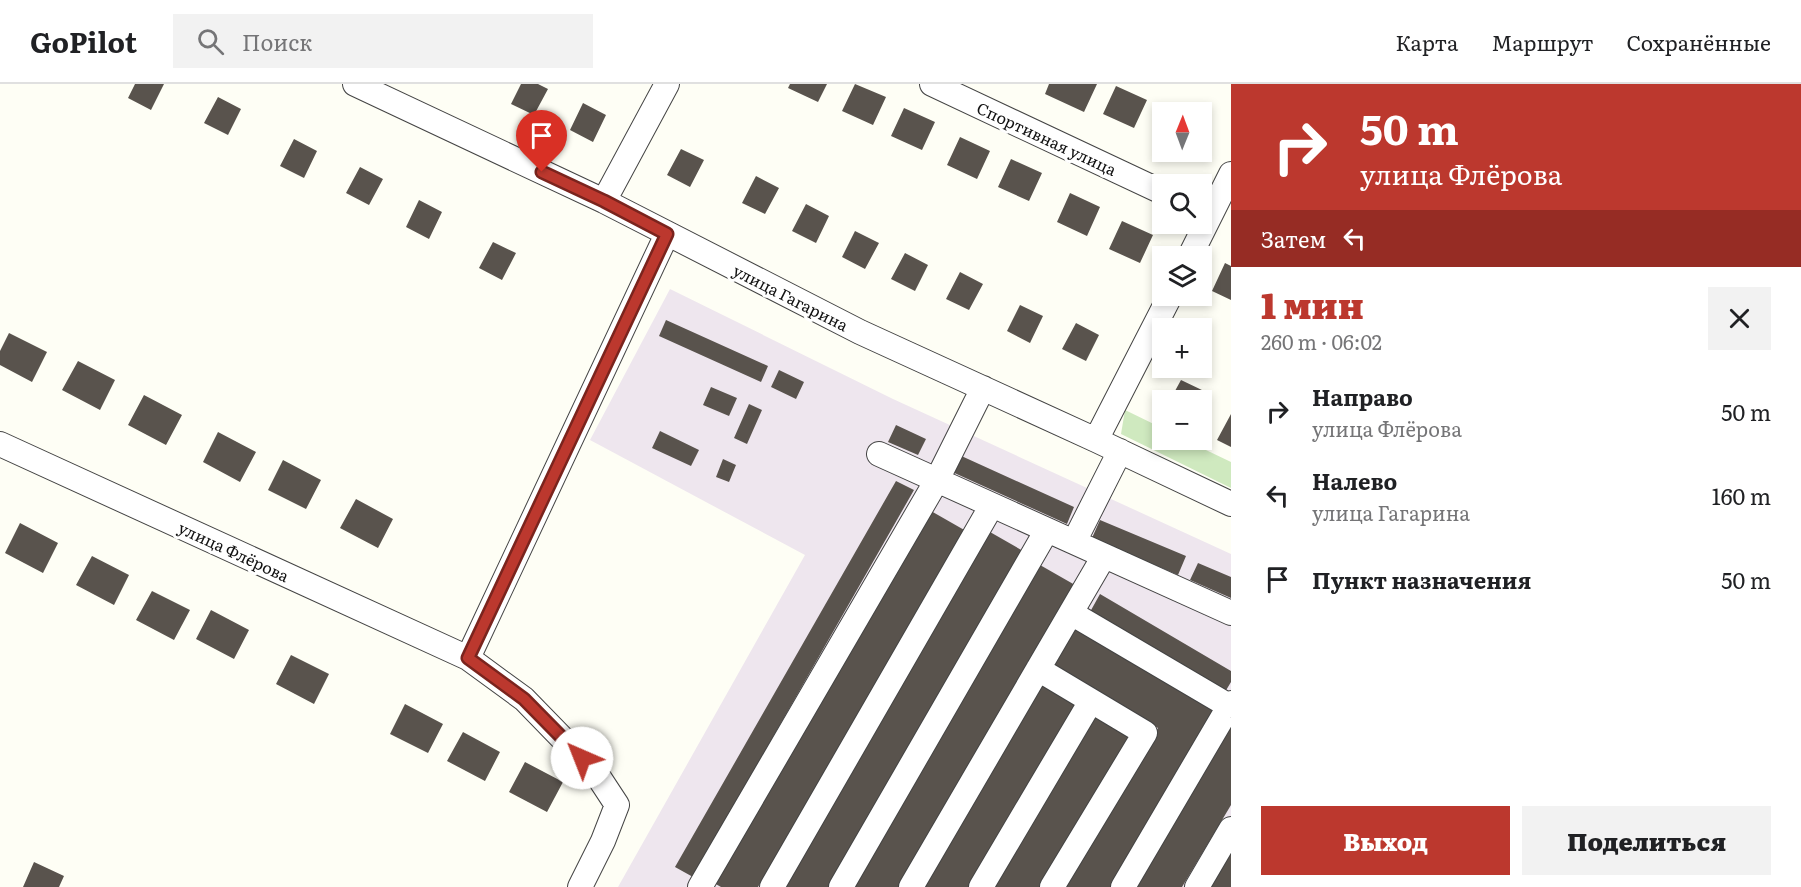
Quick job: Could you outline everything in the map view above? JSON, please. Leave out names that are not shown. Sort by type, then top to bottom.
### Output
[{"type":"street","name":"улица Гагарина","points":[[355,84],[604,201],[860,332],[1231,504]]},
{"type":"street","points":[[604,201],[668,84]]},
{"type":"street","name":"Спортивная улица","points":[[932,84],[1152,187]]},
{"type":"street","points":[[1196,246],[1215,217],[1231,174]]},
{"type":"street","points":[[468,658],[667,234]]},
{"type":"street","points":[[1096,440],[1165,306]]},
{"type":"street","points":[[700,887],[937,480],[983,388]]},
{"type":"street","name":"улица Флёрова","points":[[0,444],[468,658],[524,699],[596,773],[617,805],[603,841],[580,887]]},
{"type":"street","points":[[1074,542],[1120,451]]},
{"type":"street","points":[[879,454],[1231,613]]},
{"type":"street","points":[[772,887],[992,505]]},
{"type":"street","points":[[841,887],[1047,530]]},
{"type":"street","points":[[910,887],[1104,556]]},
{"type":"street","points":[[1071,613],[1230,705],[1123,887]]},
{"type":"street","points":[[1038,669],[1145,733],[1052,887]]},
{"type":"street","points":[[981,887],[1091,701]]},
{"type":"street","points":[[1197,887],[1231,829]]},
{"type":"shaded area","points":[[670,289],[893,399],[1231,554],[1231,887],[618,887],[805,555],[590,440]]},
{"type":"green space","points":[[1125,410],[1152,423],[1152,449],[1121,434]]},
{"type":"green space","points":[[1154,450],[1206,450],[1231,462],[1231,488]]},
{"type":"building","points":[[135,84],[164,84],[151,110],[128,98]]},
{"type":"building","points":[[521,84],[538,84],[548,89],[534,115],[511,104]]},
{"type":"building","points":[[790,84],[827,84],[818,102],[788,88]]},
{"type":"building","points":[[855,84],[886,97],[873,125],[842,111]]},
{"type":"building","points":[[1049,84],[1097,84],[1084,112],[1045,94]]},
{"type":"building","points":[[1116,86],[1147,100],[1134,128],[1103,114]]},
{"type":"building","points":[[218,97],[241,109],[228,135],[204,123]]},
{"type":"building","points":[[583,103],[606,115],[593,142],[570,130]]},
{"type":"building","points":[[904,108],[935,122],[922,150],[891,136]]},
{"type":"building","points":[[960,137],[990,151],[977,179],[947,165]]},
{"type":"building","points":[[294,139],[317,151],[304,178],[280,166]]},
{"type":"building","points":[[681,149],[704,160],[690,187],[667,175]]},
{"type":"building","points":[[1011,159],[1042,173],[1029,201],[998,187]]},
{"type":"building","points":[[360,167],[383,179],[369,205],[346,193]]},
{"type":"building","points":[[756,176],[779,188],[765,214],[742,203]]},
{"type":"building","points":[[1070,193],[1100,207],[1087,236],[1057,222]]},
{"type":"building","points":[[419,200],[442,212],[429,239],[406,227]]},
{"type":"building","points":[[806,204],[829,216],[816,243],[792,231]]},
{"type":"building","points":[[1122,221],[1153,235],[1140,263],[1109,249]]},
{"type":"building","points":[[855,231],[879,243],[865,269],[842,257]]},
{"type":"building","points":[[493,242],[516,253],[502,280],[479,268]]},
{"type":"building","points":[[905,253],[928,265],[915,291],[891,279]]},
{"type":"building","points":[[1225,263],[1231,266],[1231,300],[1212,291]]},
{"type":"building","points":[[960,272],[983,284],[969,310],[946,299]]},
{"type":"building","points":[[1020,305],[1043,316],[1030,343],[1007,331]]},
{"type":"building","points":[[666,320],[768,366],[761,382],[659,336]]},
{"type":"building","points":[[1076,323],[1099,335],[1086,361],[1062,349]]},
{"type":"building","points":[[9,333],[47,352],[32,382],[0,365],[0,351]]},
{"type":"building","points":[[78,361],[115,380],[100,410],[62,390]]},
{"type":"building","points":[[779,370],[804,382],[796,399],[771,387]]},
{"type":"building","points":[[1181,380],[1202,390],[1176,390]]},
{"type":"building","points":[[711,387],[737,398],[729,416],[703,405]]},
{"type":"building","points":[[144,395],[182,415],[166,445],[128,425]]},
{"type":"building","points":[[749,404],[762,410],[747,444],[734,438]]},
{"type":"building","points":[[1231,414],[1231,447],[1217,440]]},
{"type":"building","points":[[896,425],[926,439],[918,455],[888,442]]},
{"type":"building","points":[[660,431],[699,450],[691,466],[652,448]]},
{"type":"building","points":[[218,432],[256,452],[240,482],[203,462]]},
{"type":"building","points":[[957,454],[1074,507],[1067,524],[950,471]]},
{"type":"building","points":[[723,459],[736,465],[729,482],[716,477]]},
{"type":"building","points":[[283,460],[321,480],[306,509],[268,490]]},
{"type":"building","points":[[896,481],[914,490],[693,877],[675,867]]},
{"type":"building","points":[[356,499],[393,519],[378,548],[340,528]]},
{"type":"building","points":[[931,511],[966,531],[758,887],[721,887],[714,883]]},
{"type":"building","points":[[1100,520],[1186,556],[1178,575],[1092,538]]},
{"type":"building","points":[[20,523],[58,543],[43,573],[5,553]]},
{"type":"building","points":[[990,532],[1023,551],[828,887],[783,887]]},
{"type":"building","points":[[92,556],[129,575],[114,605],[76,585]]},
{"type":"building","points":[[1198,563],[1231,577],[1231,598],[1190,580]]},
{"type":"building","points":[[1040,565],[1075,585],[900,887],[853,887]]},
{"type":"building","points":[[152,591],[190,610],[174,640],[136,620]]},
{"type":"building","points":[[1100,594],[1231,671],[1231,682],[1225,692],[1090,612]]},
{"type":"building","points":[[211,610],[249,630],[234,659],[196,639]]},
{"type":"building","points":[[1075,628],[1216,712],[1111,887],[1063,887],[1158,728],[1053,665]]},
{"type":"building","points":[[291,655],[329,674],[314,704],[276,684]]},
{"type":"building","points":[[1043,684],[1077,704],[969,887],[922,887]]},
{"type":"building","points":[[405,704],[443,724],[428,753],[390,734]]},
{"type":"building","points":[[1095,716],[1129,736],[1039,887],[993,887]]},
{"type":"building","points":[[1231,724],[1231,805],[1182,887],[1135,887]]},
{"type":"building","points":[[463,732],[500,752],[485,781],[447,761]]},
{"type":"building","points":[[525,762],[563,782],[547,812],[509,792]]},
{"type":"building","points":[[1231,853],[1231,887],[1211,887]]},
{"type":"building","points":[[34,862],[64,876],[59,887],[23,887]]},
{"type":"route","points":[[542,172],[667,234],[468,658],[524,699],[582,758]]}]
